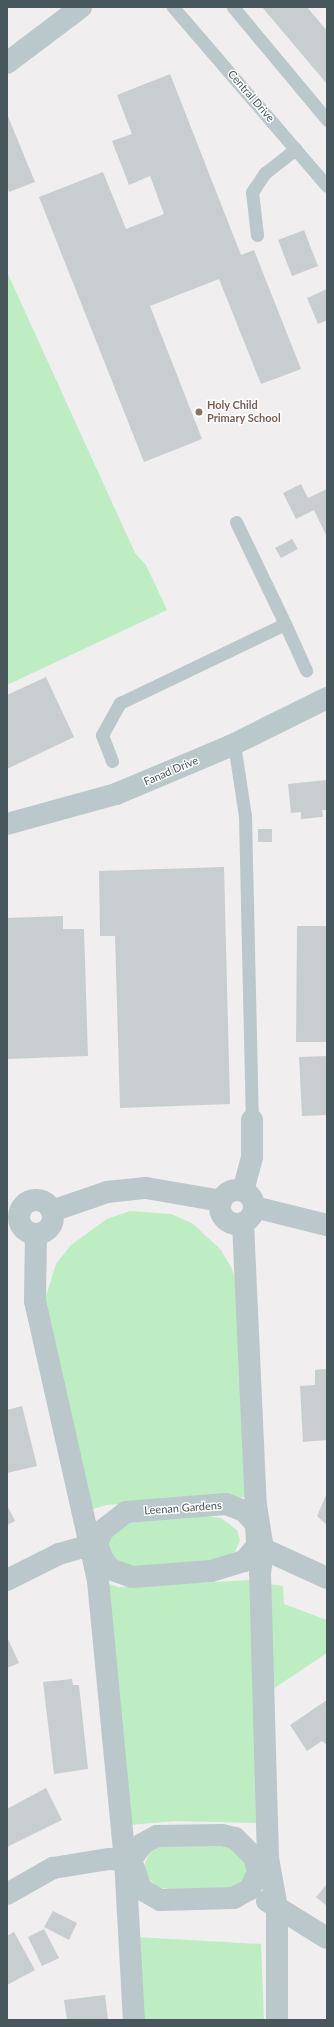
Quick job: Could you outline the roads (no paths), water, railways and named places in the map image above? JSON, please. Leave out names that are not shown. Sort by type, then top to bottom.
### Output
[{"type":"street","points":[[7,63],[81,7]]},
{"type":"street","name":"Fanad Drive","points":[[7,824],[116,794],[234,744],[327,698]]},
{"type":"street","points":[[252,1120],[252,1157],[247,1207],[256,1505],[260,1547],[268,1858],[277,1908],[277,2020]]},
{"type":"street","points":[[52,1211],[107,1192],[146,1188],[221,1201]]},
{"type":"street","points":[[221,1201],[230,1191],[247,1207],[327,1225]]},
{"type":"street","points":[[52,1211],[43,1201],[29,1201],[20,1210],[21,1228],[35,1301],[94,1544],[128,1860],[134,2020]]},
{"type":"street","points":[[221,1201],[224,1220],[247,1207]]},
{"type":"street","points":[[21,1228],[48,1229],[52,1211]]},
{"type":"street","name":"Leenan Gardens","points":[[94,1544],[111,1520],[126,1512],[226,1504],[244,1511],[256,1524],[260,1547]]},
{"type":"street","points":[[94,1544],[110,1569],[132,1577],[228,1568],[244,1561],[260,1547]]},
{"type":"street","points":[[7,1580],[59,1554],[94,1544]]},
{"type":"street","points":[[260,1547],[327,1578]]},
{"type":"street","points":[[157,1836],[235,1838],[254,1857],[258,1872],[250,1889],[234,1898],[160,1900],[142,1889],[128,1860],[142,1844],[157,1836]]},
{"type":"street","points":[[7,1894],[53,1868],[109,1858],[128,1860]]},
{"type":"street","points":[[250,1889],[277,1908],[327,1938]]},
{"type":"lane","name":"Central Drive","points":[[173,7],[327,186]]},
{"type":"lane","points":[[233,7],[327,120]]},
{"type":"lane","points":[[257,235],[252,192],[265,173],[296,149]]},
{"type":"lane","points":[[236,522],[306,670]]},
{"type":"lane","points":[[112,761],[102,735],[120,703],[285,624]]},
{"type":"lane","points":[[234,744],[245,816],[252,1120]]},
{"type":"place","name":"Holy Child Primary School","points":[[199,412]]}]
